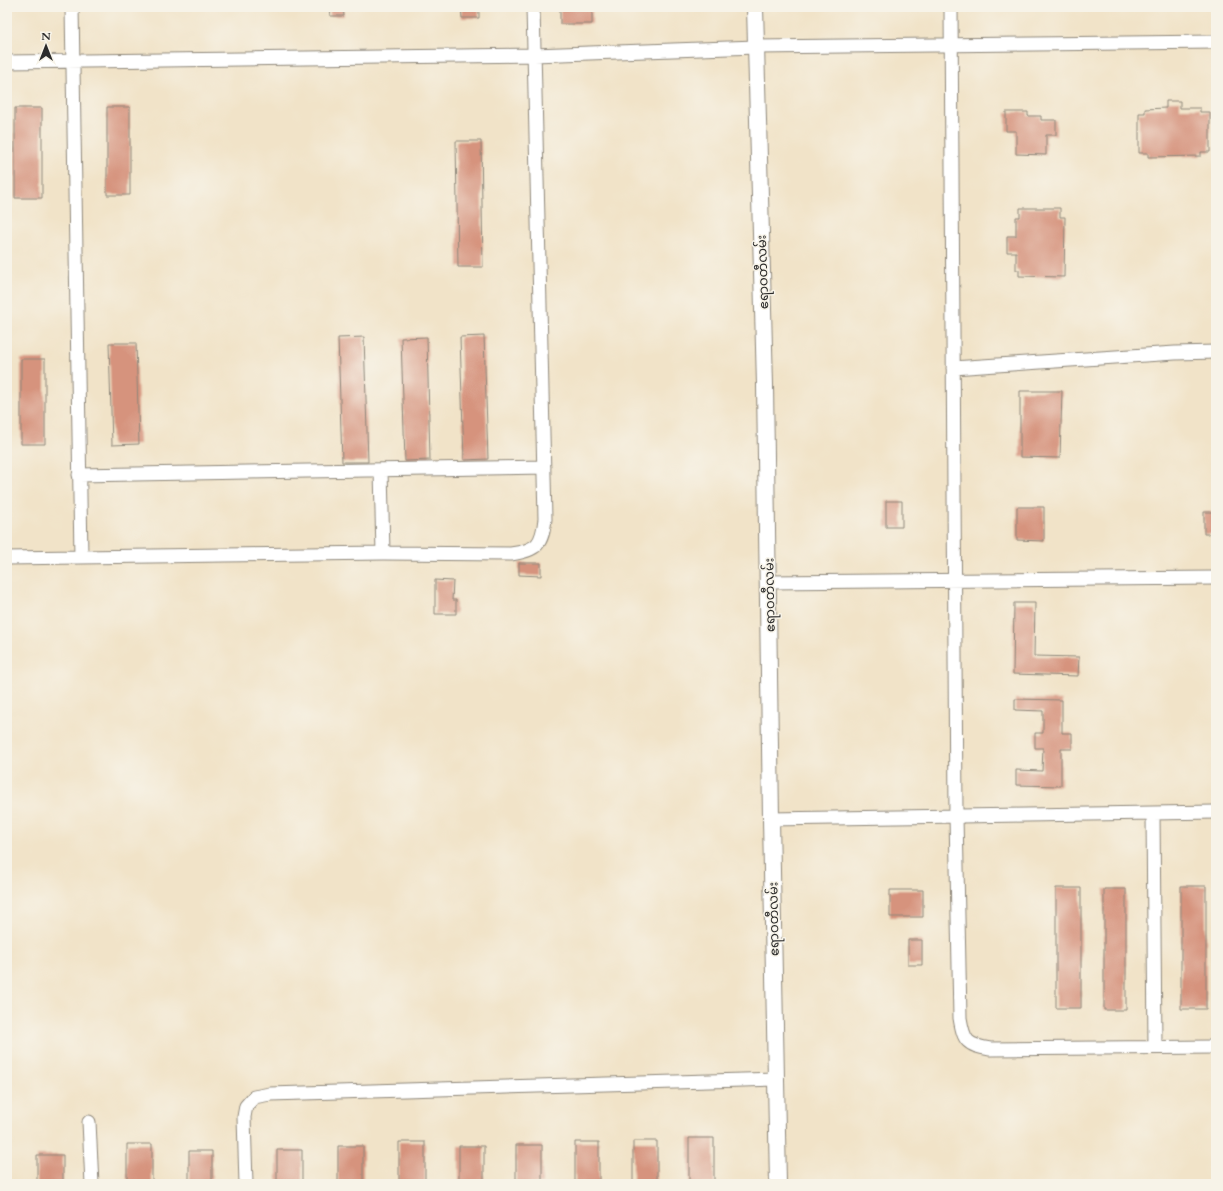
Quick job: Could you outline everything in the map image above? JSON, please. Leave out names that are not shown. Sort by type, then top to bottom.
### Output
[{"type":"street","points":[[72,7],[81,557]]},
{"type":"street","points":[[7,558],[383,553],[511,554],[528,551],[539,542],[544,532],[545,519],[533,7]]},
{"type":"street","name":"ဧရာဝတီလမ်း","points":[[755,7],[765,385],[778,1184]]},
{"type":"street","points":[[951,7],[956,816],[960,1018],[963,1034],[967,1041],[977,1047],[990,1049],[1216,1047]]},
{"type":"street","points":[[7,62],[534,55],[756,47],[1216,42]]},
{"type":"street","points":[[953,368],[1175,353],[1216,352]]},
{"type":"street","points":[[80,475],[544,467]]},
{"type":"street","points":[[381,470],[383,553]]},
{"type":"street","points":[[768,582],[1216,578]]},
{"type":"street","points":[[771,819],[1216,812]]},
{"type":"street","points":[[1153,813],[1155,1047]]},
{"type":"street","points":[[246,1184],[244,1117],[246,1106],[254,1097],[270,1094],[776,1079]]},
{"type":"street","points":[[89,1122],[92,1184]]},
{"type":"building","points":[[329,7],[343,7],[344,16],[330,16]]},
{"type":"building","points":[[461,7],[479,7],[479,18],[462,18]]},
{"type":"building","points":[[560,7],[592,7],[592,24],[560,24]]},
{"type":"building","points":[[1166,101],[1180,101],[1180,108],[1200,108],[1200,112],[1210,112],[1210,152],[1201,152],[1201,156],[1148,157],[1148,153],[1139,153],[1139,113],[1145,113],[1145,109],[1166,108]]},
{"type":"building","points":[[107,107],[130,107],[130,195],[107,195]]},
{"type":"building","points":[[15,108],[42,108],[42,198],[15,198]]},
{"type":"building","points":[[1006,112],[1028,112],[1028,116],[1041,116],[1041,120],[1056,120],[1056,135],[1046,135],[1046,155],[1016,154],[1016,131],[1006,131]]},
{"type":"building","points":[[456,141],[481,141],[483,267],[458,267]]},
{"type":"building","points":[[1020,208],[1060,208],[1060,217],[1065,217],[1064,277],[1019,276],[1019,270],[1016,270],[1016,252],[1007,252],[1007,236],[1016,236],[1016,217],[1020,217]]},
{"type":"building","points":[[484,336],[488,459],[464,460],[460,337]]},
{"type":"building","points":[[364,337],[368,462],[342,462],[338,338]]},
{"type":"building","points":[[427,337],[430,460],[405,461],[401,338]]},
{"type":"building","points":[[109,343],[136,343],[139,444],[112,445]]},
{"type":"building","points":[[21,359],[45,359],[45,444],[21,444]]},
{"type":"building","points":[[1020,391],[1062,391],[1060,458],[1020,457]]},
{"type":"building","points":[[886,501],[902,501],[902,527],[886,527]]},
{"type":"building","points":[[1017,507],[1044,507],[1044,541],[1017,540]]},
{"type":"building","points":[[1204,512],[1216,512],[1216,534],[1204,534]]},
{"type":"building","points":[[519,563],[541,563],[541,576],[519,575]]},
{"type":"building","points":[[435,580],[453,581],[452,600],[456,600],[456,614],[435,614]]},
{"type":"building","points":[[1014,603],[1035,603],[1034,656],[1079,657],[1078,676],[1013,674]]},
{"type":"building","points":[[1015,699],[1062,700],[1062,733],[1072,733],[1072,749],[1061,749],[1061,786],[1016,785],[1016,770],[1042,771],[1043,748],[1035,748],[1035,733],[1043,733],[1043,711],[1015,710]]},
{"type":"building","points":[[1181,886],[1206,886],[1206,1009],[1181,1009]]},
{"type":"building","points":[[1056,888],[1081,888],[1081,1008],[1056,1008]]},
{"type":"building","points":[[1104,889],[1126,889],[1126,1010],[1104,1010]]},
{"type":"building","points":[[890,890],[923,890],[923,917],[890,917]]},
{"type":"building","points":[[908,940],[922,940],[922,965],[908,965]]},
{"type":"building","points":[[689,1138],[714,1138],[714,1184],[689,1184]]},
{"type":"building","points":[[633,1141],[657,1141],[657,1184],[633,1184]]},
{"type":"building","points":[[399,1142],[425,1142],[425,1184],[399,1184]]},
{"type":"building","points":[[575,1142],[599,1142],[599,1184],[575,1184]]},
{"type":"building","points":[[127,1144],[152,1144],[152,1184],[127,1184]]},
{"type":"building","points":[[516,1145],[542,1145],[542,1184],[516,1184]]},
{"type":"building","points":[[338,1146],[363,1146],[363,1184],[338,1184]]},
{"type":"building","points":[[459,1146],[484,1146],[484,1184],[459,1184]]},
{"type":"building","points":[[277,1150],[302,1150],[302,1184],[277,1184]]},
{"type":"building","points":[[189,1151],[212,1151],[212,1184],[189,1184]]},
{"type":"building","points":[[37,1155],[63,1155],[63,1184],[37,1184]]}]
